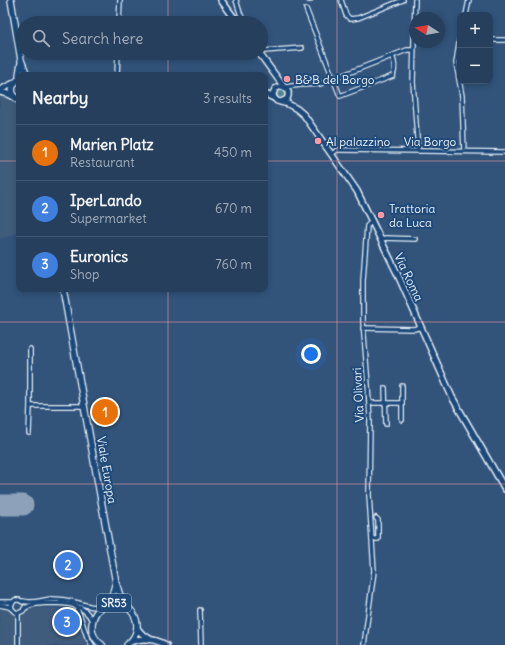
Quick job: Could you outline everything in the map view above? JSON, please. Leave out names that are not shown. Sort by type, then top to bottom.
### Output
[{"type":"main road","points":[[11,0],[16,30]]},
{"type":"main road","points":[[222,0],[237,16]]},
{"type":"main road","points":[[21,60],[26,72]]},
{"type":"main road","points":[[19,72],[21,60]]},
{"type":"main road","name":"Via Roma","points":[[265,60],[284,87],[288,90],[288,95],[297,109],[304,115],[357,191],[452,396],[505,489]]},
{"type":"main road","name":"Via Roma","points":[[275,75],[276,88],[273,94],[274,98],[277,101],[297,109]]},
{"type":"main road","points":[[0,91],[16,80]]},
{"type":"main road","points":[[16,83],[12,90],[16,97]]},
{"type":"main road","points":[[268,92],[276,88],[284,87]]},
{"type":"main road","points":[[0,91],[16,98]]},
{"type":"main road","points":[[268,95],[274,98]]},
{"type":"main road","points":[[281,102],[287,99],[288,95]]},
{"type":"main road","name":"Viale Europa","points":[[64,292],[116,583],[123,605]]},
{"type":"main road","name":"Viale Europa","points":[[110,604],[116,583]]},
{"type":"main road","name":"SR53","points":[[102,645],[93,634],[92,622],[95,615],[102,607],[110,604],[123,605],[134,614],[136,618],[137,628],[135,635],[129,644]]},
{"type":"main road","points":[[137,628],[151,639],[166,645]]},
{"type":"main road","points":[[129,644],[136,639],[151,639]]},
{"type":"street","points":[[119,16],[120,0]]},
{"type":"street","points":[[236,0],[241,16]]},
{"type":"street","points":[[341,0],[346,15],[350,19],[358,18],[403,0]]},
{"type":"street","points":[[415,0],[412,82],[418,151]]},
{"type":"street","points":[[467,12],[469,0]]},
{"type":"street","points":[[306,9],[340,96],[390,78],[394,74],[394,60],[392,56]]},
{"type":"street","points":[[493,40],[505,40]]},
{"type":"street","points":[[268,52],[302,48]]},
{"type":"street","points":[[458,48],[456,63],[462,96],[464,151]]},
{"type":"street","points":[[284,87],[320,84],[407,50],[413,50]]},
{"type":"street","points":[[117,72],[118,60]]},
{"type":"street","points":[[288,95],[295,86]]},
{"type":"street","name":"Via Borgo","points":[[332,154],[337,150],[505,152]]},
{"type":"street","name":"Via Olivari","points":[[364,645],[374,571],[369,495],[369,403],[363,328],[363,280],[367,226],[372,221]]},
{"type":"street","points":[[381,240],[385,238],[415,239]]},
{"type":"street","points":[[363,328],[414,329],[421,327]]},
{"type":"street","points":[[29,433],[30,349]]},
{"type":"street","points":[[402,386],[402,420]]},
{"type":"street","points":[[385,388],[386,424]]},
{"type":"street","points":[[369,403],[402,403]]},
{"type":"street","points":[[30,406],[84,406]]},
{"type":"street","points":[[372,539],[378,539],[378,520],[376,518]]},
{"type":"street","points":[[0,602],[13,602],[19,600],[27,602],[51,599],[72,601],[91,608],[102,607]]},
{"type":"street","points":[[23,601],[25,605],[24,609]]},
{"type":"street","points":[[12,609],[11,605],[13,602]]},
{"type":"street","points":[[18,613],[28,606],[38,604],[67,603],[86,612],[92,622]]},
{"type":"street","points":[[0,605],[12,609],[14,612],[18,613]]},
{"type":"street","points":[[74,605],[78,609],[87,637],[92,645]]},
{"type":"street","points":[[200,610],[201,645]]},
{"type":"street","points":[[18,613],[18,645]]},
{"type":"shaded area","points":[[0,94],[11,97],[16,102],[16,234],[0,239]]},
{"type":"shaded area","points":[[64,608],[73,612],[78,629],[87,645],[0,645],[0,609]]},
{"type":"green space","points":[[279,89],[283,89],[285,90],[285,98],[279,99],[276,96],[276,92]]},
{"type":"runway","points":[[0,505],[23,505]]},
{"type":"place","name":"B&B del Borgo","points":[[287,79]]},
{"type":"place","name":"Al palazzino","points":[[318,141]]},
{"type":"place","name":"Trattoria da Luca","points":[[381,215]]},
{"type":"place","name":"Marien Platz","points":[[105,412]]},
{"type":"place","name":"IperLando","points":[[68,565]]},
{"type":"place","name":"Euronics","points":[[67,622]]}]
